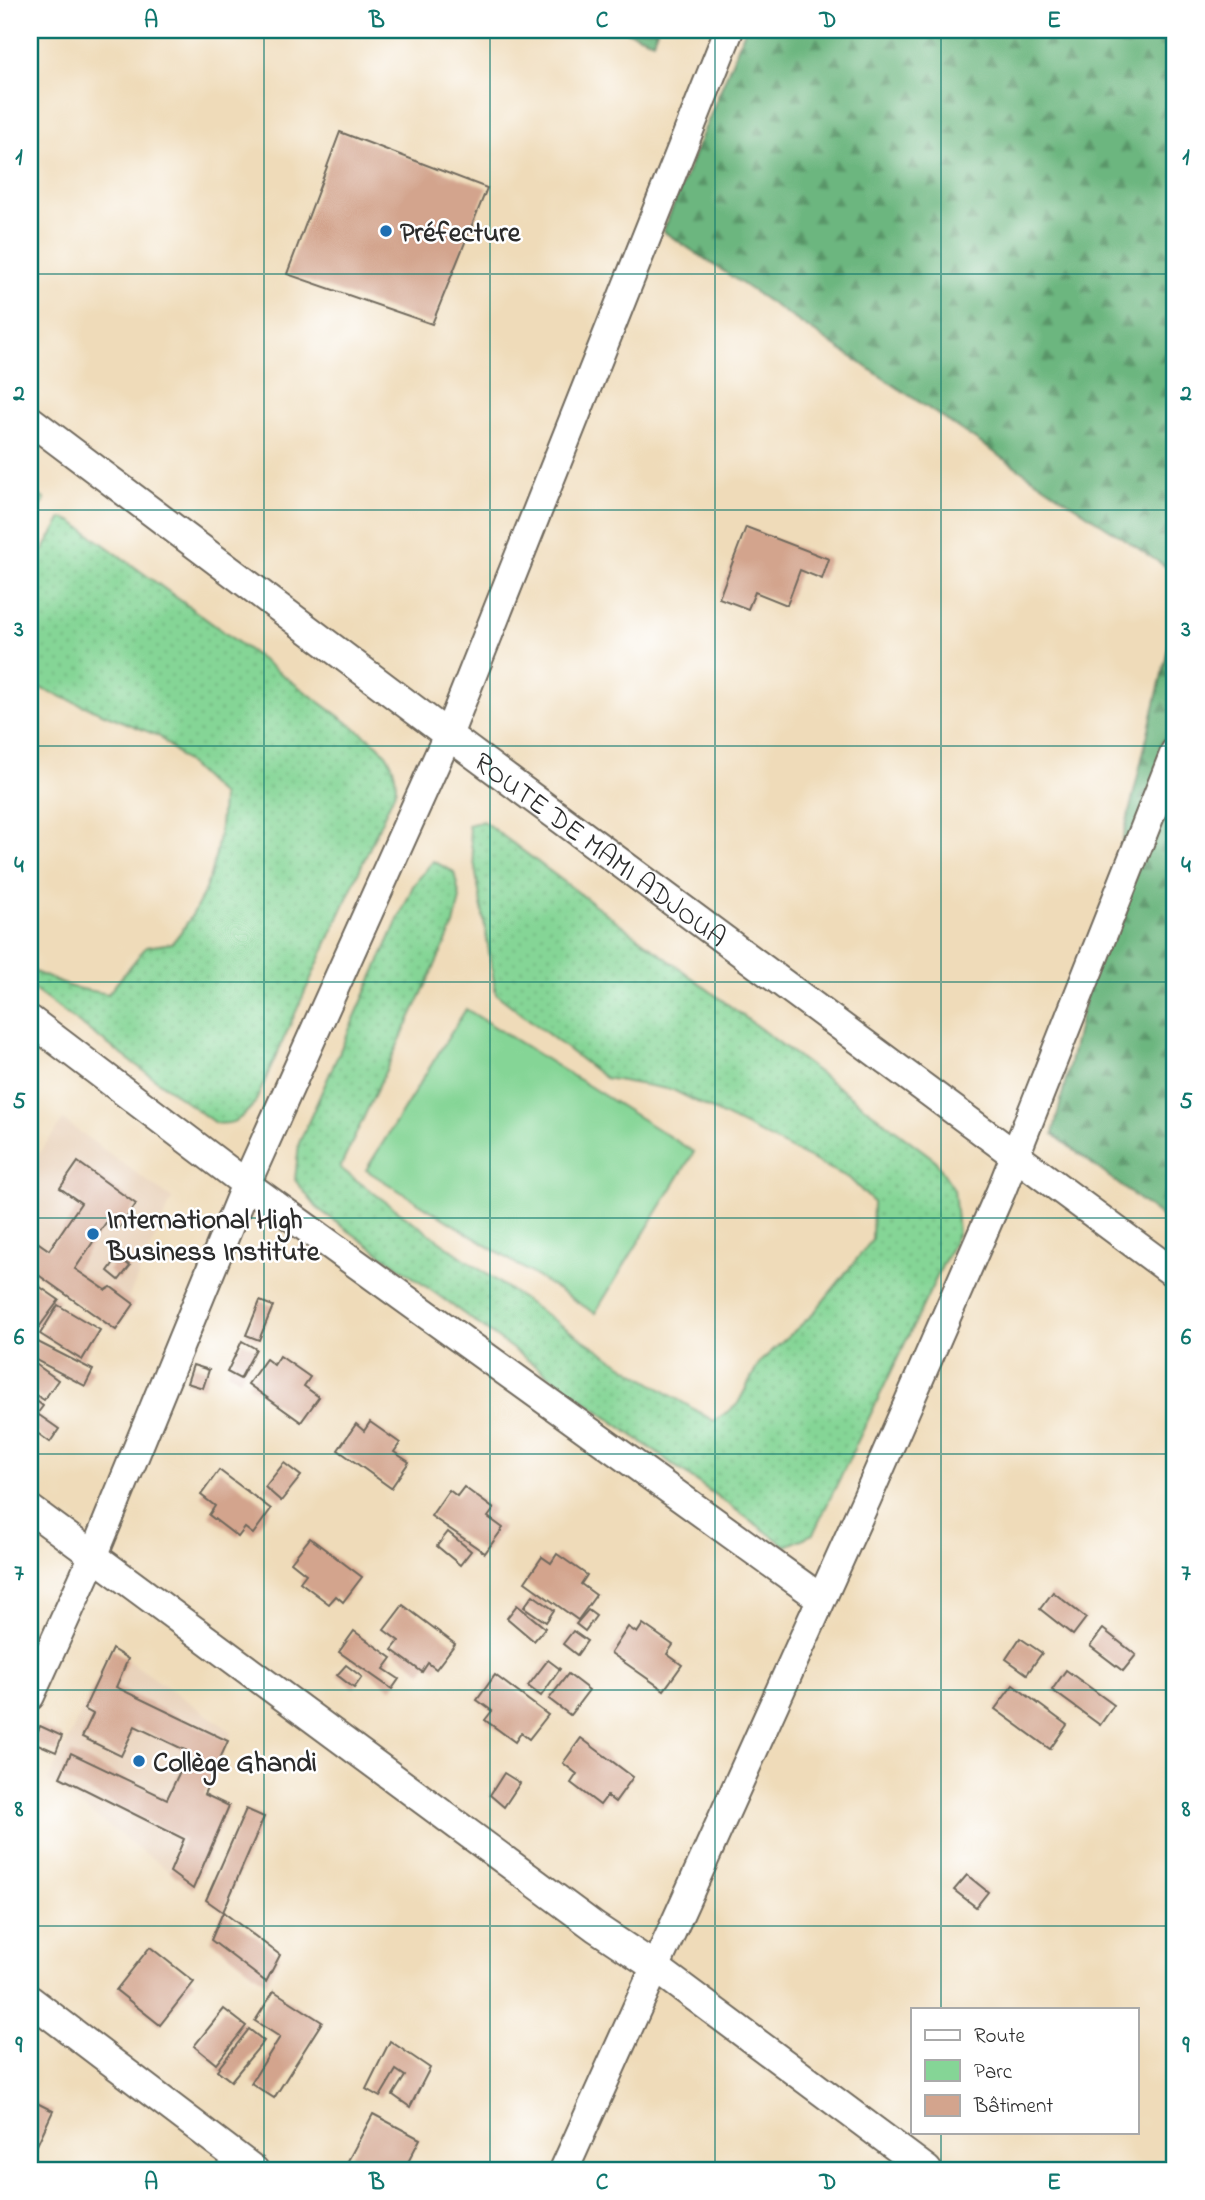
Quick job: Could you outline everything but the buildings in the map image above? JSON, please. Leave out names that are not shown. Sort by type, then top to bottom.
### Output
[{"type":"street","points":[[30,1696],[93,1557],[246,1184],[447,734],[729,30]]},
{"type":"street","name":"ROUTE DE MAMI ADJOUA","points":[[30,420],[447,734],[1175,1274]]},
{"type":"street","points":[[564,2170],[867,1499],[1016,1156],[1175,752]]},
{"type":"street","points":[[30,1020],[246,1184],[820,1598]]},
{"type":"street","points":[[30,1509],[927,2170]]},
{"type":"street","points":[[30,2000],[254,2170]]},
{"type":"shaded area","name":"International High Business Institute","points":[[63,1120],[172,1199],[128,1299],[134,1304],[116,1330],[30,1269],[30,1166]]},
{"type":"shaded area","name":"Collège Ghandi","points":[[112,1649],[232,1732],[170,1872],[48,1781]]},
{"type":"green space","points":[[623,30],[657,30],[653,41]]},
{"type":"green space","points":[[745,30],[1175,30],[1175,573],[663,231]]},
{"type":"green space","points":[[30,488],[45,500],[36,515],[30,518]]},
{"type":"green space","points":[[62,518],[73,522],[377,744],[394,770],[396,789],[255,1103],[233,1122],[215,1123],[30,987],[30,970],[71,987],[108,994],[146,947],[172,943],[196,909],[204,892],[215,856],[221,817],[222,796],[159,736],[30,684],[30,573]]},
{"type":"green space","points":[[1175,619],[1175,1227],[1053,1134]]},
{"type":"green space","points":[[483,821],[934,1159],[954,1189],[958,1233],[813,1534],[786,1546],[317,1208],[295,1180],[299,1143],[413,886],[433,861],[454,872],[460,898],[454,925],[340,1168],[524,1300],[714,1421],[737,1405],[760,1362],[812,1315],[872,1240],[873,1202],[849,1178],[673,1090],[605,1078],[496,994],[468,825]]},
{"type":"green space","points":[[466,1009],[694,1152],[595,1313],[366,1170]]},
{"type":"place","name":"Préfecture","points":[[386,231]]},
{"type":"place","name":"International High Business Institute","points":[[93,1234]]},
{"type":"place","name":"Collège Ghandi","points":[[139,1761]]}]
